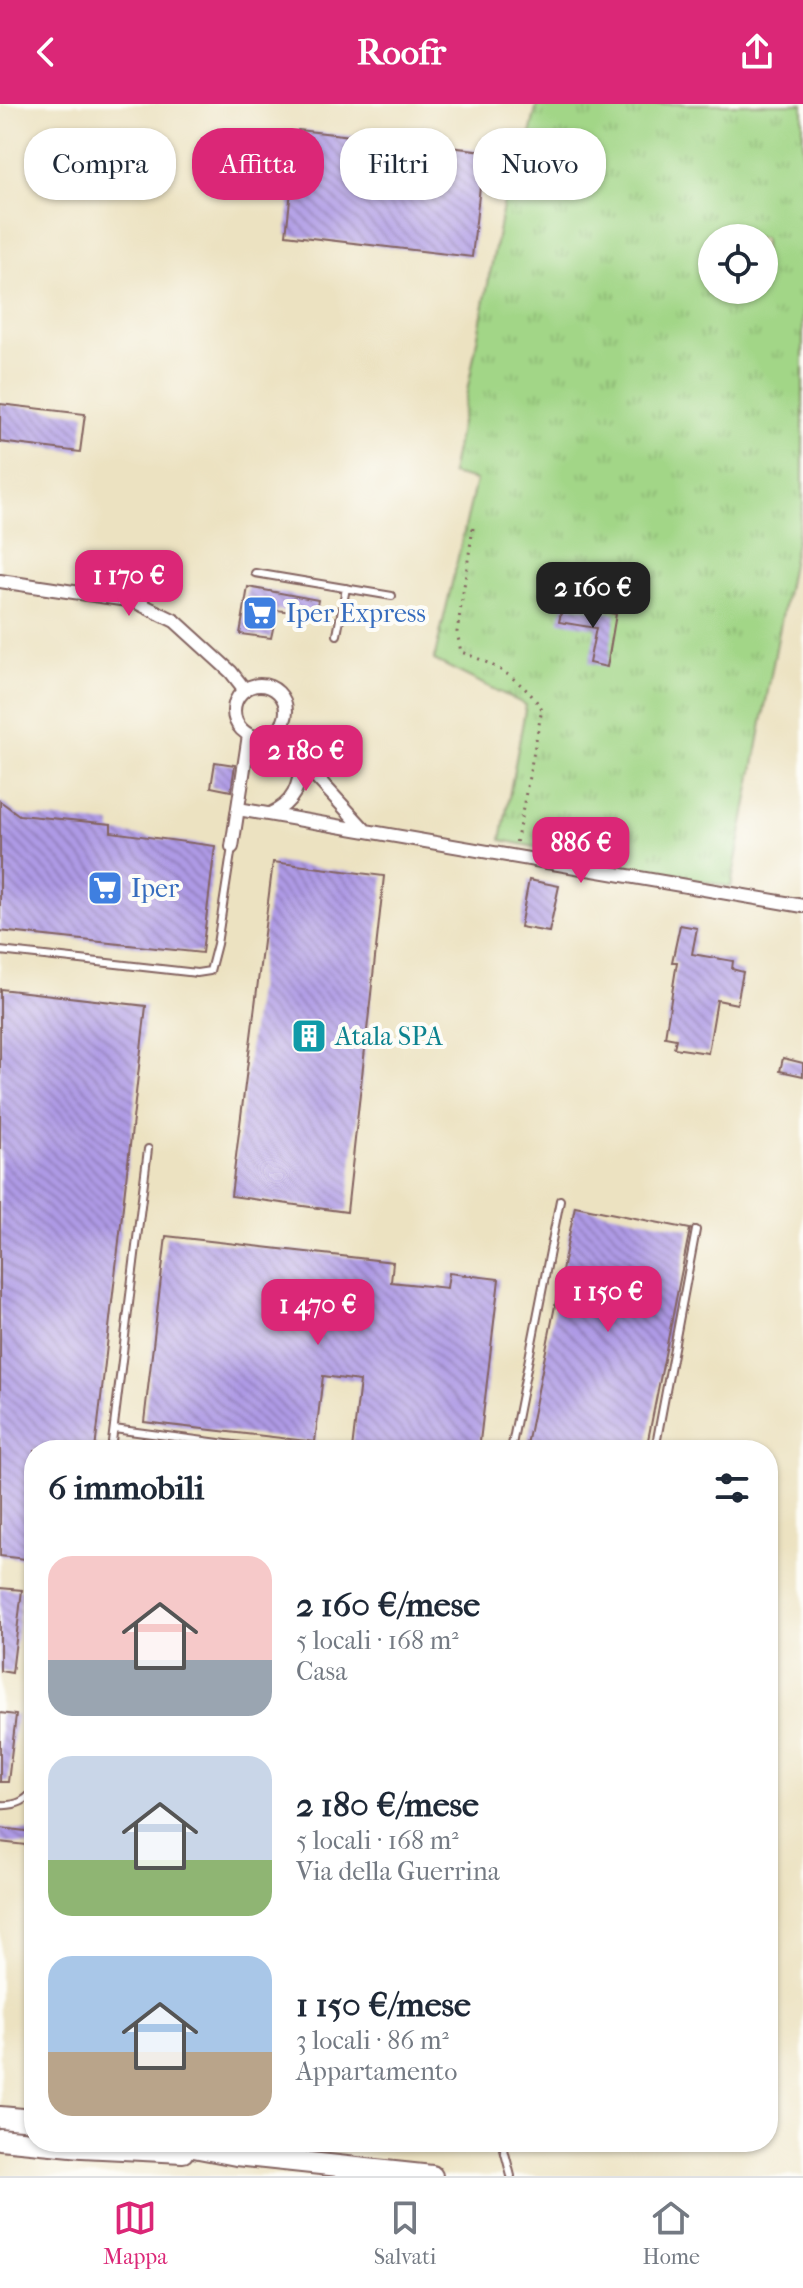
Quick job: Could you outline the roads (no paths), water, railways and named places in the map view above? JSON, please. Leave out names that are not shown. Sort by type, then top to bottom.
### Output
[{"type":"main road","points":[[0,2117],[24,2119]]},
{"type":"main road","points":[[0,2139],[24,2141]]},
{"type":"main road","points":[[178,2152],[281,2156],[432,2176]]},
{"type":"main road","points":[[220,2152],[236,2155]]},
{"type":"street","points":[[0,581],[134,601],[175,621],[231,672],[245,690]]},
{"type":"street","points":[[265,686],[282,698],[286,712],[275,732],[267,736],[249,735],[238,725],[234,717],[236,701],[245,690],[265,686]]},
{"type":"street","points":[[275,732],[364,829]]},
{"type":"street","points":[[232,847],[249,735]]},
{"type":"street","points":[[270,814],[294,796],[302,762]]},
{"type":"street","points":[[238,809],[803,906]]},
{"type":"lane","points":[[255,573],[392,596]]},
{"type":"lane","points":[[337,635],[346,588]]},
{"type":"lane","points":[[0,951],[197,973],[210,971],[232,847]]},
{"type":"lane","points":[[112,1440],[148,1149]]},
{"type":"lane","points":[[513,1440],[560,1200]]},
{"type":"lane","points":[[657,1440],[696,1230]]},
{"type":"lane","points":[[114,1429],[197,1440]]},
{"type":"lane","points":[[0,1805],[21,1803],[24,1800]]},
{"type":"lane","points":[[505,2152],[511,2176]]},
{"type":"place","name":"Iper Express","points":[[260,613]]},
{"type":"place","name":"Iper","points":[[105,888]]},
{"type":"place","name":"Atala SPA","points":[[309,1036]]}]
